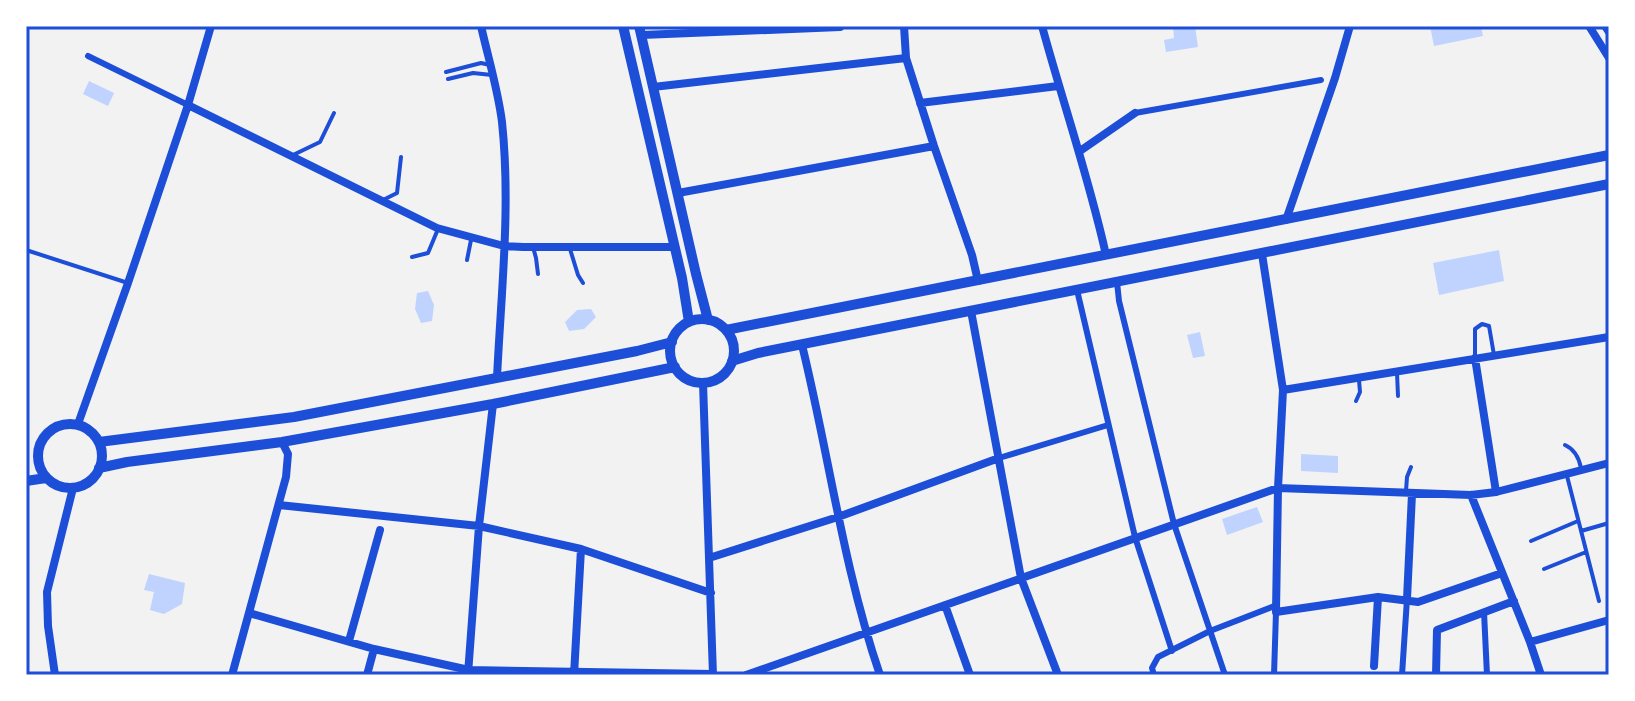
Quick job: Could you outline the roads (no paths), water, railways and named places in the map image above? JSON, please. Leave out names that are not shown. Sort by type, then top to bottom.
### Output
[{"type":"street","points":[[78,424],[188,105],[211,26]]},
{"type":"street","points":[[481,26],[502,119],[505,178],[497,378]]},
{"type":"street","points":[[623,26],[689,322]]},
{"type":"street","points":[[904,26],[906,58],[978,281]]},
{"type":"street","points":[[1042,26],[1080,151],[1106,255]]},
{"type":"street","points":[[1286,220],[1350,26]]},
{"type":"street","points":[[1589,26],[1609,58]]},
{"type":"street","points":[[1605,26],[1609,32]]},
{"type":"street","points":[[708,320],[640,31],[840,27]]},
{"type":"street","points":[[88,56],[438,229],[504,246],[674,247]]},
{"type":"street","points":[[653,87],[906,58]]},
{"type":"street","points":[[1080,151],[1135,113],[1321,80]]},
{"type":"street","points":[[920,103],[1058,86]]},
{"type":"street","points":[[678,193],[934,146]]},
{"type":"street","points":[[726,330],[1609,155]]},
{"type":"street","points":[[732,361],[758,353],[1609,184]]},
{"type":"street","points":[[1262,254],[1283,390],[1274,675]]},
{"type":"street","points":[[1117,282],[1119,301],[1174,524],[1225,675]]},
{"type":"street","points":[[1077,290],[1135,537],[1172,651]]},
{"type":"street","points":[[971,311],[1021,578],[1058,675]]},
{"type":"street","points":[[708,320],[726,330],[734,351],[724,374],[703,383],[684,377],[675,367],[671,355],[672,342],[679,330],[689,322],[708,320]]},
{"type":"street","points":[[1283,390],[1609,337]]},
{"type":"street","points":[[99,442],[294,417],[672,342]]},
{"type":"street","points":[[802,345],[838,517],[866,633],[880,675]]},
{"type":"street","points":[[1475,358],[1496,492]]},
{"type":"street","points":[[99,468],[282,442],[675,367]]},
{"type":"street","points":[[249,613],[468,673],[713,674],[703,383]]},
{"type":"street","points":[[468,673],[479,526],[493,404]]},
{"type":"street","points":[[66,423],[86,428],[99,442],[102,451],[99,468],[84,485],[73,488],[63,487],[46,478],[32,455],[46,433],[66,423]]},
{"type":"street","points":[[709,558],[838,517],[999,458],[1108,425]]},
{"type":"street","points":[[232,675],[286,477],[288,454],[282,442]]},
{"type":"street","points":[[746,675],[1278,488],[1471,495],[1496,492],[1609,463]]},
{"type":"street","points":[[26,481],[46,478]]},
{"type":"street","points":[[55,675],[47,592],[73,488]]},
{"type":"street","points":[[1402,675],[1409,494]]},
{"type":"street","points":[[1471,495],[1541,675]]},
{"type":"street","points":[[279,505],[479,526],[581,549],[711,593]]},
{"type":"street","points":[[349,641],[380,530]]},
{"type":"street","points":[[574,673],[581,549]]},
{"type":"street","points":[[1154,675],[1152,668],[1158,657],[1210,631],[1277,608],[1378,597],[1418,602],[1502,573]]},
{"type":"street","points":[[1374,666],[1378,597]]},
{"type":"street","points":[[1436,675],[1437,630],[1514,601]]},
{"type":"street","points":[[945,605],[970,675]]},
{"type":"street","points":[[1484,612],[1487,675]]},
{"type":"street","points":[[1530,642],[1609,620]]},
{"type":"street","points":[[367,675],[374,649]]},
{"type":"lane","points":[[446,72],[481,63],[490,65]]},
{"type":"lane","points":[[448,79],[473,73],[492,75]]},
{"type":"lane","points":[[291,156],[320,142],[334,113]]},
{"type":"lane","points":[[381,201],[397,193],[401,157]]},
{"type":"lane","points":[[412,257],[428,253],[438,229]]},
{"type":"lane","points":[[467,260],[472,237]]},
{"type":"lane","points":[[533,247],[538,274]]},
{"type":"lane","points":[[569,247],[583,283]]},
{"type":"lane","points":[[26,250],[128,283]]},
{"type":"lane","points":[[1470,324],[1476,327]]},
{"type":"lane","points":[[1475,358],[1471,337],[1476,327],[1482,324],[1489,324],[1494,355]]},
{"type":"lane","points":[[1398,371],[1398,396]]},
{"type":"lane","points":[[1356,401],[1361,385],[1358,377]]},
{"type":"lane","points":[[1565,445],[1578,457],[1582,470]]},
{"type":"lane","points":[[1409,494],[1407,477],[1411,467]]},
{"type":"lane","points":[[1566,474],[1599,601]]},
{"type":"lane","points":[[1531,541],[1578,521]]},
{"type":"lane","points":[[1581,531],[1609,523]]},
{"type":"lane","points":[[1544,569],[1586,552]]},
{"type":"water","points":[[1173,26],[1195,26],[1198,47],[1166,52],[1164,40],[1174,38]]},
{"type":"water","points":[[1430,26],[1481,26],[1483,36],[1434,46]]},
{"type":"water","points":[[89,81],[114,93],[108,106],[83,94]]},
{"type":"water","points":[[1499,250],[1504,281],[1439,295],[1433,263]]},
{"type":"water","points":[[428,291],[434,305],[432,321],[421,323],[415,309],[417,293]]},
{"type":"water","points":[[591,309],[596,317],[584,329],[569,331],[565,322],[577,310]]},
{"type":"water","points":[[1200,332],[1205,356],[1193,358],[1187,335]]},
{"type":"water","points":[[1301,454],[1338,456],[1338,473],[1301,471]]},
{"type":"water","points":[[1257,507],[1263,522],[1227,535],[1222,519]]},
{"type":"water","points":[[149,574],[185,583],[182,604],[164,614],[150,610],[154,592],[144,590]]}]
